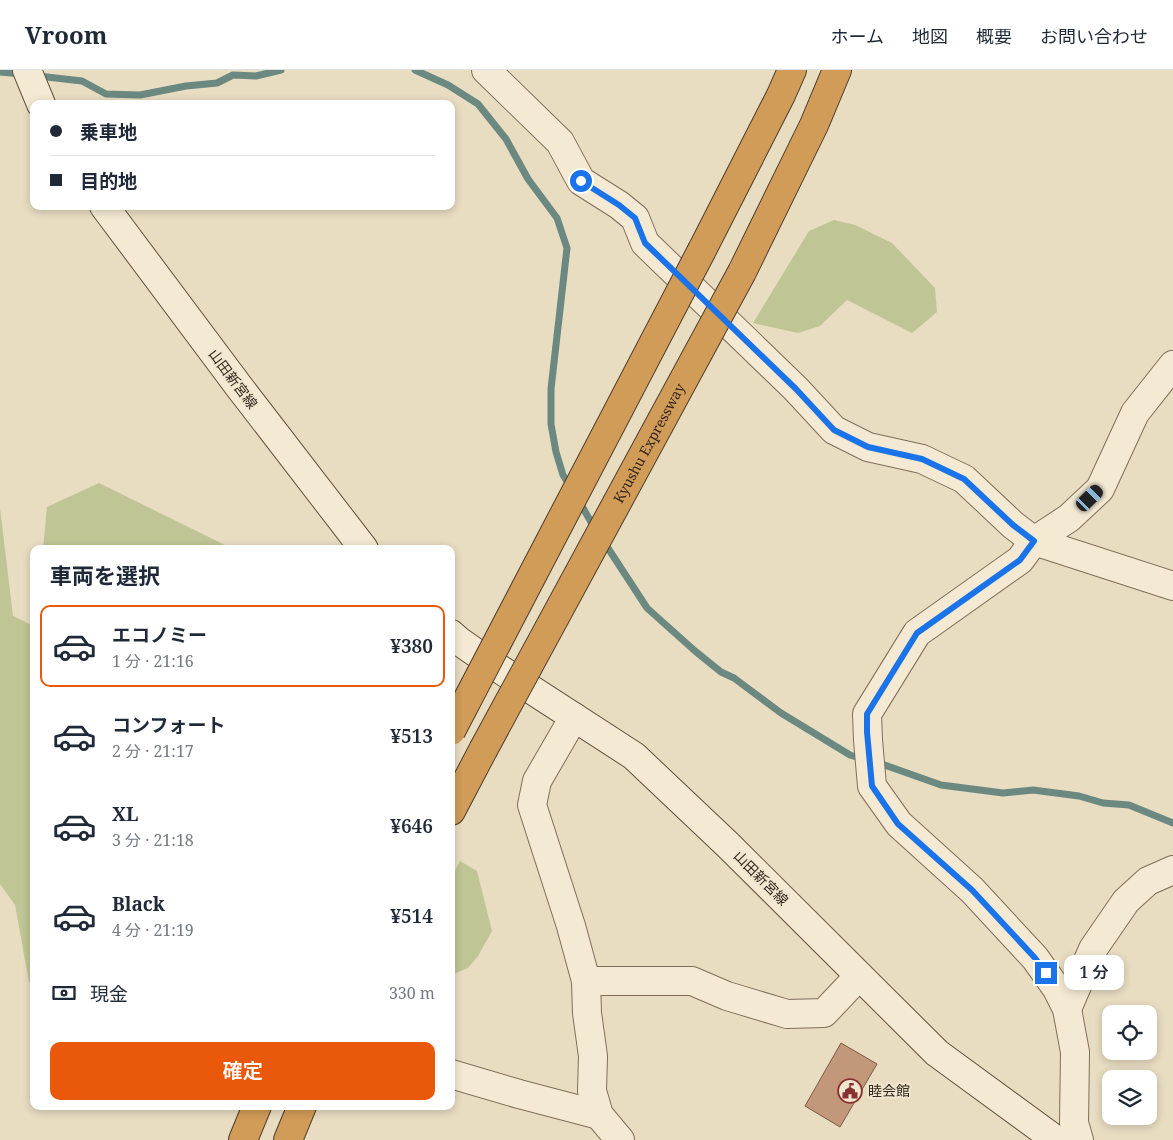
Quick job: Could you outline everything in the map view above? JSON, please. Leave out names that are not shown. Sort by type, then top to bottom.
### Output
[{"type":"highway","points":[[455,723],[702,250],[792,70]]},
{"type":"highway","name":"Kyushu Expressway","points":[[455,803],[742,272],[814,125],[837,70]]},
{"type":"highway","points":[[243,1140],[255,1110]]},
{"type":"highway","points":[[288,1140],[300,1110]]},
{"type":"street","points":[[27,70],[39,100]]},
{"type":"street","points":[[486,70],[560,142],[581,181],[619,205],[635,218],[645,243],[796,389],[834,430],[868,447],[922,459],[964,479],[1013,525],[1034,541],[1173,586]]},
{"type":"street","name":"山田新宮線","points":[[107,210],[240,388],[361,545]]},
{"type":"street","points":[[1079,1140],[1074,1123],[1075,1052],[1066,1009],[1057,988],[1035,958],[972,890],[898,824],[872,786],[867,714],[917,633],[1020,560],[1034,541],[1069,518],[1100,488],[1135,413],[1173,365]]},
{"type":"street","name":"山田新宮線","points":[[455,638],[495,666],[634,756],[728,845],[938,1053],[1056,1140]]},
{"type":"street","points":[[574,717],[537,781],[532,805],[586,981],[587,1013],[593,1056],[592,1091],[598,1115],[620,1140]]},
{"type":"street","points":[[1066,1009],[1093,949],[1126,900],[1148,881],[1173,870]]},
{"type":"street","points":[[586,981],[692,981],[727,996],[787,1014],[824,1013],[859,976]]},
{"type":"street","points":[[455,1075],[598,1115]]},
{"type":"green space","points":[[834,220],[855,225],[892,243],[935,288],[937,312],[912,333],[847,300],[820,326],[798,333],[753,323],[809,231]]},
{"type":"green space","points":[[99,483],[224,545],[43,545],[47,507]]},
{"type":"green space","points":[[0,508],[13,616],[30,624],[30,982],[15,905],[0,884]]},
{"type":"green space","points":[[460,861],[477,871],[492,931],[478,956],[468,968],[455,973],[455,870]]},
{"type":"building","points":[[841,1043],[877,1064],[840,1127],[805,1106]]},
{"type":"waterway","points":[[38,76],[82,81],[106,94],[140,95],[186,86],[217,83],[233,75],[256,76],[281,70]]},
{"type":"waterway","points":[[415,70],[448,85],[478,104],[506,139],[528,179],[557,218],[567,248],[551,389],[551,424],[556,452],[563,475],[571,488]]},
{"type":"waterway","points":[[0,72],[22,74]]},
{"type":"waterway","points":[[579,501],[595,529]]},
{"type":"waterway","points":[[604,542],[647,608],[695,651],[721,672],[734,678],[781,713],[850,755],[863,759]]},
{"type":"waterway","points":[[876,762],[941,785],[1003,793],[1033,790],[1079,796],[1103,803],[1129,805],[1173,823]]},
{"type":"place","name":"睦会館","points":[[850,1091]]},
{"type":"route","points":[[581,181],[619,205],[635,218],[645,243],[796,389],[834,430],[868,447],[922,459],[964,479],[1013,525],[1034,541],[1020,560],[917,633],[867,714],[867,732],[872,786],[898,824],[972,890],[1035,958],[1046,973]]}]
